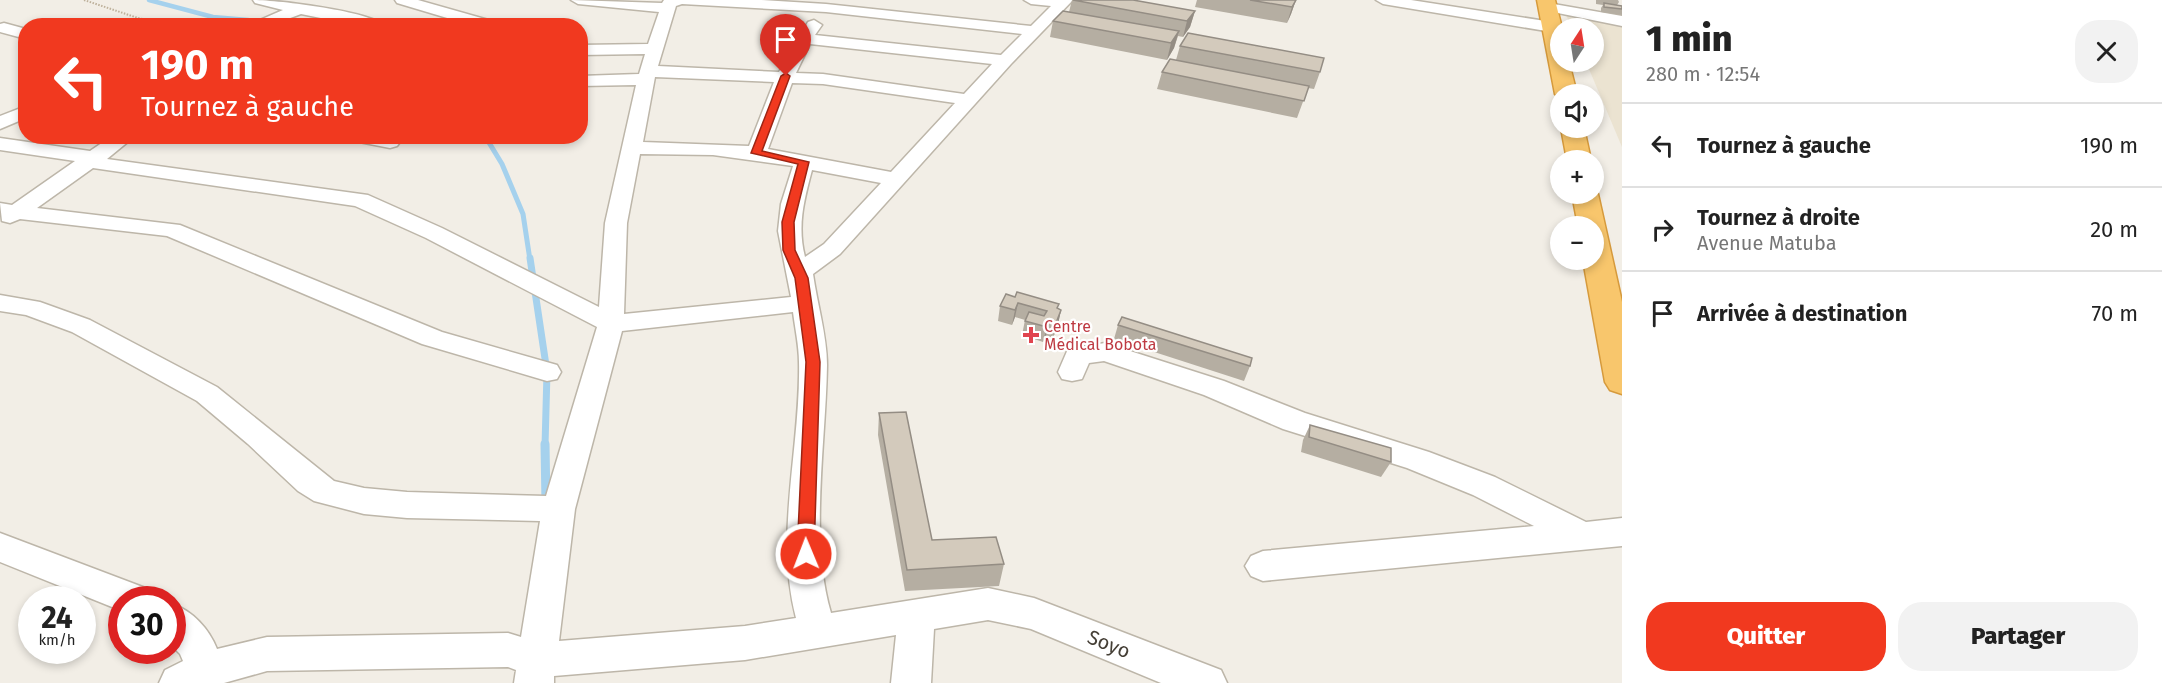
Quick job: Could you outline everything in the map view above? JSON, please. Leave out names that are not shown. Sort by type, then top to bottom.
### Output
[{"type":"highway","points":[[1549,12],[1564,84]]},
{"type":"highway","points":[[1603,270],[1616,322],[1622,382]]},
{"type":"street","points":[[260,0],[296,10],[356,18]]},
{"type":"street","points":[[274,18],[323,0]]},
{"type":"street","points":[[402,0],[465,18]]},
{"type":"street","points":[[578,0],[666,8]]},
{"type":"street","points":[[1031,0],[1064,2]]},
{"type":"street","points":[[1383,0],[1549,12],[1622,21]]},
{"type":"street","points":[[186,634],[196,644],[192,676],[267,654],[508,650],[536,671],[558,509],[611,324],[616,224],[649,67],[666,8],[673,1],[830,4],[1034,31]]},
{"type":"street","points":[[800,272],[832,249],[1005,60],[1064,2]]},
{"type":"street","points":[[756,153],[786,76],[804,39],[830,4]]},
{"type":"street","points":[[4,28],[18,32]]},
{"type":"street","points":[[804,39],[1005,60]]},
{"type":"street","points":[[588,52],[649,67],[786,76],[969,100]]},
{"type":"street","points":[[588,79],[649,67]]},
{"type":"street","points":[[0,101],[18,107]]},
{"type":"street","points":[[0,123],[18,113]]},
{"type":"street","points":[[0,144],[93,158],[101,164],[360,200],[434,233],[611,324],[804,303]]},
{"type":"street","points":[[5,215],[114,144]]},
{"type":"street","points":[[632,148],[713,148],[756,153],[894,179]]},
{"type":"street","points":[[804,162],[788,222],[789,250],[800,272],[813,362],[804,535],[807,592],[818,631]]},
{"type":"street","points":[[5,215],[172,230],[432,338],[547,372]]},
{"type":"street","points":[[0,303],[30,308],[81,326],[207,394],[309,482],[325,492],[364,501],[407,505],[558,509]]},
{"type":"street","points":[[1072,372],[1078,355],[1105,352],[1214,388],[1294,421],[1462,477],[1584,536]]},
{"type":"street","points":[[1263,566],[1622,532]]},
{"type":"street","points":[[0,547],[108,589]]},
{"type":"street","name":"Soyo","points":[[536,671],[662,651],[745,643],[988,604],[1034,614],[1207,683]]},
{"type":"street","points":[[911,683],[917,615]]},
{"type":"path","points":[[84,0],[138,18]]},
{"type":"shaded area","points":[[1566,15],[1583,18],[1567,18]]},
{"type":"shaded area","points":[[1604,22],[1622,25],[1622,147],[1604,104],[1604,84],[1595,84],[1590,72],[1604,72]]},
{"type":"building","points":[[1073,0],[1133,0],[1195,11],[1187,21]]},
{"type":"building","points":[[1250,0],[1296,0],[1292,7]]},
{"type":"building","points":[[1604,3],[1622,6],[1622,9],[1604,7]]},
{"type":"building","points":[[1063,11],[1179,31],[1171,43],[1053,21]]},
{"type":"building","points":[[1188,33],[1324,58],[1320,72],[1180,46]]},
{"type":"building","points":[[1170,59],[1309,86],[1304,101],[1162,72]]},
{"type":"building","points":[[1017,292],[1059,304],[1057,308],[1061,310],[1056,323],[1049,321],[1047,327],[1025,321],[1029,312],[1044,316],[1047,311],[1018,303],[1015,310],[1000,306],[1006,294],[1015,297]]},
{"type":"building","points":[[1122,317],[1252,358],[1250,366],[1118,325]]},
{"type":"building","points":[[906,412],[932,540],[996,537],[1004,564],[907,570],[879,413]]},
{"type":"building","points":[[1310,425],[1391,448],[1391,462],[1309,437]]},
{"type":"waterway","points":[[149,0],[225,18]]},
{"type":"waterway","points":[[490,144],[502,164],[523,214],[530,260]]},
{"type":"waterway","points":[[530,258],[547,372],[545,445]]},
{"type":"waterway","points":[[545,445],[546,504]]},
{"type":"place","name":"Centre Médical Bobota","points":[[1031,335]]},
{"type":"route","points":[[786,76],[756,153],[804,162],[788,222],[789,250],[800,272],[813,362],[804,535],[806,554]]}]
